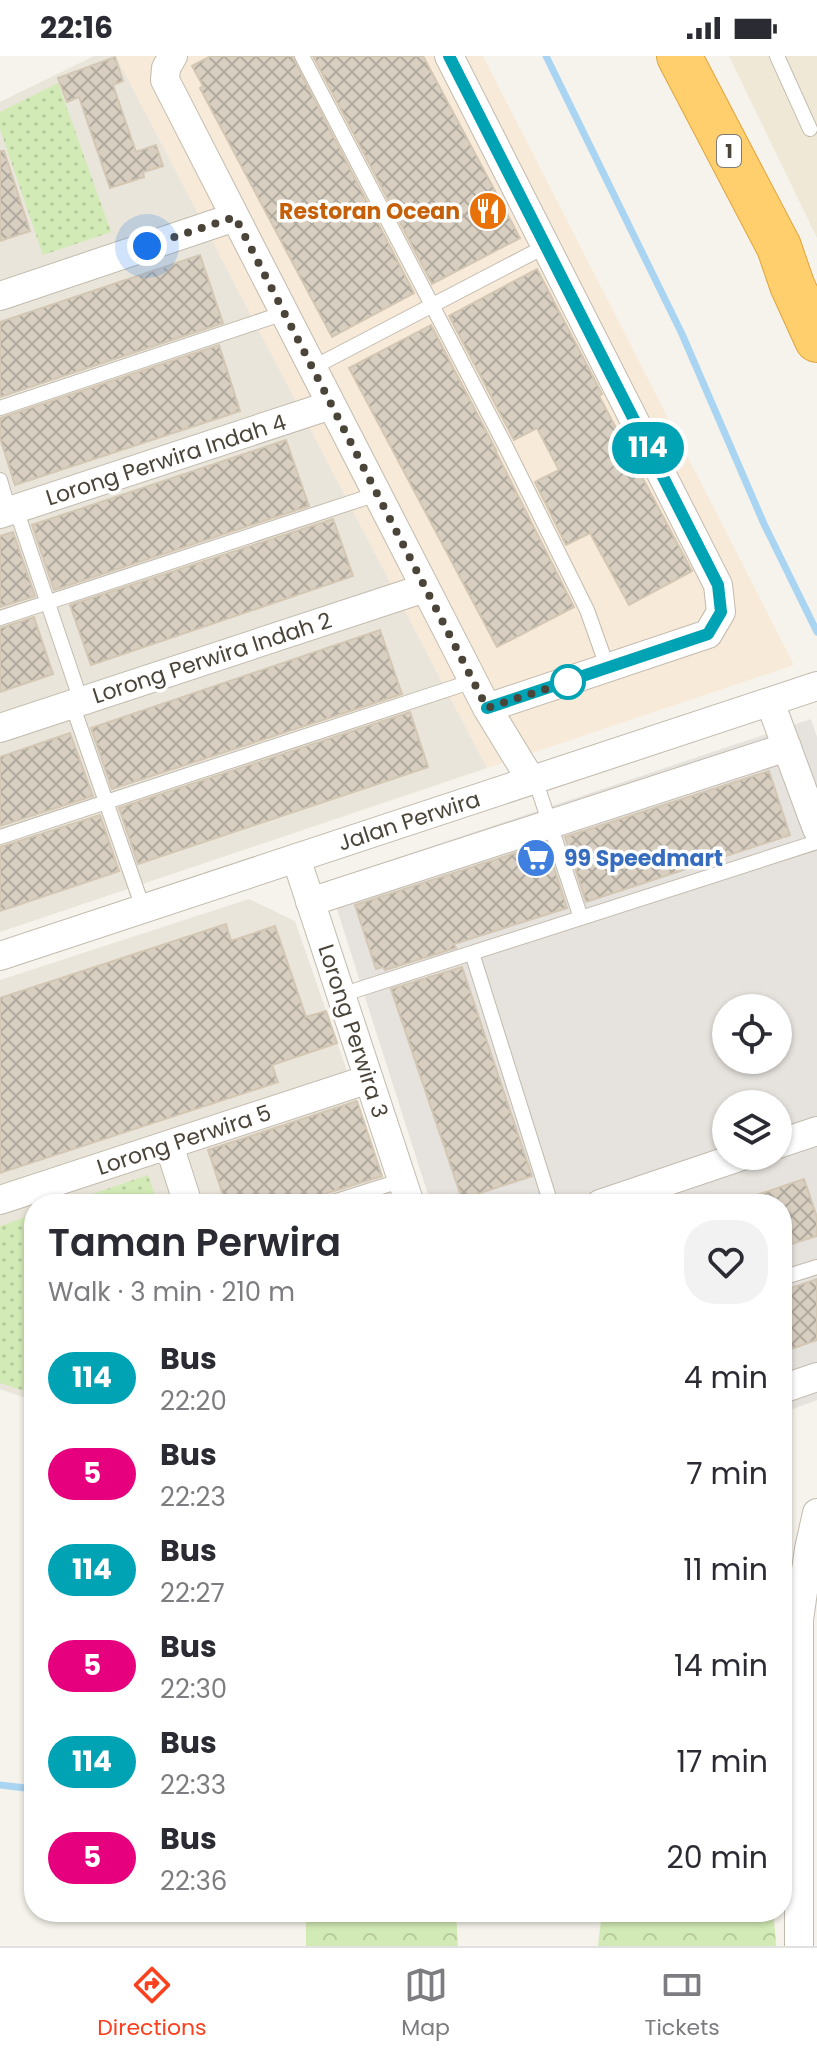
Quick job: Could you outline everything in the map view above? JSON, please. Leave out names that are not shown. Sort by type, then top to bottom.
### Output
[{"type":"highway","name":"1","points":[[679,56],[779,247],[817,340]]},
{"type":"highway","name":"1","points":[[779,247],[812,274],[817,284]]},
{"type":"street","points":[[449,56],[718,585],[721,612],[708,634],[487,708]]},
{"type":"street","points":[[169,68],[235,217],[312,368],[487,708],[533,780]]},
{"type":"street","points":[[0,296],[235,217]]},
{"type":"street","name":"Lorong Perwira Indah 4","points":[[8,512],[331,405]]},
{"type":"street","name":"Lorong Perwira Indah 2","points":[[0,728],[425,588]]},
{"type":"street","name":"Jalan Perwira","points":[[0,956],[816,687]]},
{"type":"street","points":[[770,702],[817,829]]},
{"type":"street","points":[[310,902],[787,747]]},
{"type":"street","name":"Lorong Perwira 3","points":[[296,858],[407,1192]]},
{"type":"street","name":"Lorong Perwira 5","points":[[0,1200],[369,1079]]},
{"type":"street","points":[[792,1139],[817,1131]]},
{"type":"street","points":[[169,1145],[185,1194]]},
{"type":"street","points":[[630,1194],[712,1166]]},
{"type":"street","points":[[792,1386],[817,1377]]},
{"type":"street","points":[[799,1946],[799,1620],[817,1513]]},
{"type":"lane","points":[[302,56],[505,445],[587,610],[608,669]]},
{"type":"lane","points":[[777,56],[810,129]]},
{"type":"lane","points":[[312,368],[546,246]]},
{"type":"lane","points":[[0,408],[284,313]]},
{"type":"lane","points":[[0,480],[8,512],[48,603],[107,802],[143,908]]},
{"type":"lane","points":[[0,618],[377,494]]},
{"type":"lane","points":[[0,837],[473,681]]},
{"type":"lane","points":[[533,780],[581,918]]},
{"type":"lane","points":[[341,995],[817,842]]},
{"type":"lane","points":[[472,953],[548,1194]]},
{"type":"lane","points":[[792,1275],[817,1267]]},
{"type":"shaded area","points":[[94,56],[116,56],[487,768],[0,932],[0,102]]},
{"type":"shaded area","points":[[116,56],[483,56],[794,665],[487,768]]},
{"type":"shaded area","points":[[729,56],[817,56],[817,238]]},
{"type":"shaded area","points":[[811,719],[817,737],[817,1400],[792,1409],[792,1194],[428,1194],[328,881]]},
{"type":"shaded area","points":[[249,899],[295,921],[390,1194],[24,1194],[24,1397],[0,1389],[0,980]]},
{"type":"green space","points":[[58,83],[111,232],[43,255],[0,129],[0,112]]},
{"type":"green space","points":[[148,1175],[155,1194],[92,1194]]},
{"type":"green space","points":[[24,1218],[24,1391],[0,1383],[0,1226]]},
{"type":"green space","points":[[306,1922],[457,1922],[458,1946],[306,1946]]},
{"type":"green space","points":[[601,1922],[774,1922],[776,1946],[598,1946]]},
{"type":"building","points":[[211,56],[292,56],[414,293],[332,337],[200,88],[203,86],[192,66]]},
{"type":"building","points":[[313,56],[423,56],[520,238],[432,284]]},
{"type":"building","points":[[115,57],[123,81],[113,85],[136,152],[156,145],[163,166],[143,172],[144,177],[110,188],[79,97],[67,102],[58,78]]},
{"type":"building","points":[[0,151],[4,151],[30,231],[0,241]]},
{"type":"building","points":[[200,255],[223,323],[0,397],[0,322]]},
{"type":"building","points":[[537,269],[602,394],[599,396],[692,571],[629,605],[590,533],[566,545],[535,482],[559,470],[537,428],[514,440],[449,316]]},
{"type":"building","points":[[431,325],[574,607],[497,647],[349,368]]},
{"type":"building","points":[[219,345],[240,411],[15,485],[0,438],[0,418]]},
{"type":"building","points":[[286,440],[309,506],[54,590],[32,525]]},
{"type":"building","points":[[333,519],[353,576],[91,665],[70,605]]},
{"type":"building","points":[[13,532],[35,596],[0,607],[0,536]]},
{"type":"building","points":[[34,617],[53,674],[0,692],[0,628]]},
{"type":"building","points":[[380,630],[402,694],[112,789],[91,728]]},
{"type":"building","points":[[410,712],[428,767],[138,864],[119,808]]},
{"type":"building","points":[[70,733],[93,796],[0,826],[0,757]]},
{"type":"building","points":[[769,771],[790,835],[586,902],[565,837]]},
{"type":"building","points":[[100,815],[119,871],[0,911],[0,847]]},
{"type":"building","points":[[546,843],[567,908],[454,944],[456,948],[385,970],[383,967],[376,969],[355,905]]},
{"type":"building","points":[[226,924],[231,941],[275,926],[306,1017],[326,1011],[337,1043],[272,1065],[278,1082],[0,1173],[0,998]]},
{"type":"building","points":[[462,967],[532,1176],[477,1194],[460,1194],[391,989]]},
{"type":"building","points":[[357,1101],[382,1176],[324,1194],[223,1194],[208,1150]]},
{"type":"building","points":[[804,1179],[817,1217],[817,1236],[792,1244],[792,1194],[760,1194]]},
{"type":"building","points":[[817,1279],[817,1340],[792,1349],[792,1288]]},
{"type":"waterway","points":[[546,56],[682,334],[764,524],[817,632]]},
{"type":"waterway","points":[[0,1785],[24,1788]]},
{"type":"bus line","name":"114","points":[[449,56],[718,585],[721,612],[708,634],[487,708]]},
{"type":"place","name":"Restoran Ocean","points":[[488,211]]},
{"type":"place","name":"99 Speedmart","points":[[536,858]]},
{"type":"route","points":[[147,246],[235,217],[487,708],[577,679],[568,682]]}]
